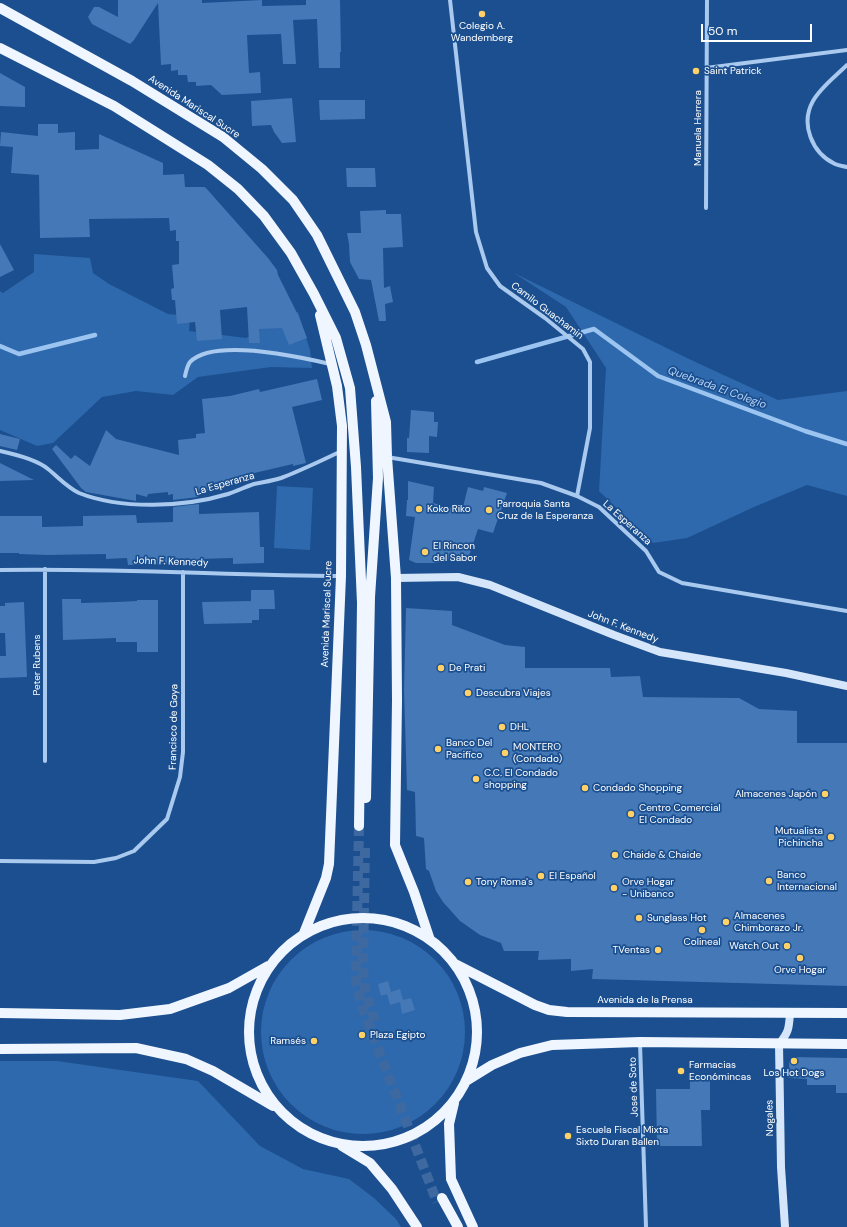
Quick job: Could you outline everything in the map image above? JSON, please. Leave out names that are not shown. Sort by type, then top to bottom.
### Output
[{"type":"main road","name":"Avenida Mariscal Sucre","points":[[0,8],[132,81],[223,138],[262,169],[293,200],[320,242],[355,312],[366,345],[386,422],[387,457],[396,578],[397,700],[395,845],[414,892],[430,940]]},
{"type":"main road","name":"Avenida Mariscal Sucre","points":[[0,48],[114,106],[212,168],[238,190],[264,216],[291,253],[336,338],[350,388],[356,466],[362,603],[362,826],[370,597],[378,478],[375,383]]},
{"type":"main road","name":"Avenida Mariscal Sucre","points":[[304,933],[326,878],[329,864],[341,576],[342,426],[333,365],[314,294]]},
{"type":"main road","name":"John F. Kennedy","points":[[396,578],[458,577],[490,586],[660,652],[786,673],[847,686]]},
{"type":"main road","points":[[0,1049],[136,1048],[186,1059],[213,1071],[277,1108],[296,1125],[317,1137],[341,1145],[362,1147],[384,1145],[404,1139],[424,1130],[441,1116],[455,1100],[466,1081],[474,1058],[477,1033],[474,1009],[467,985],[455,964],[430,940],[408,926],[383,919],[356,917],[329,922],[304,933],[284,948],[268,966],[256,989],[250,1013],[248,1039],[253,1064],[262,1087],[277,1108]]},
{"type":"main road","name":"Avenida de la Prensa","points":[[455,964],[535,1005],[549,1010],[567,1012],[847,1013]]},
{"type":"main road","points":[[0,1014],[120,1015],[170,1009],[229,988],[268,966]]},
{"type":"main road","points":[[778,1044],[787,1034],[790,1024],[790,1013]]},
{"type":"main road","points":[[466,1081],[492,1065],[520,1053],[552,1045],[640,1042],[847,1044]]},
{"type":"main road","name":"Nogales","points":[[778,1044],[781,1167],[785,1227]]},
{"type":"main road","points":[[455,1100],[449,1124],[451,1179],[473,1227]]},
{"type":"main road","points":[[341,1145],[370,1163],[392,1189],[417,1227]]},
{"type":"main road","points":[[450,1227],[440,1200],[458,1227]]},
{"type":"street","name":"Camilo Guachamin","points":[[450,0],[476,232],[487,268],[500,286],[546,318],[583,349],[590,362],[590,428],[577,496]]},
{"type":"street","name":"Manuela Herrera","points":[[706,208],[707,0]]},
{"type":"street","points":[[706,68],[847,50]]},
{"type":"street","points":[[847,65],[820,91],[808,112],[807,121],[810,137],[818,150],[830,161],[847,167]]},
{"type":"street","points":[[185,376],[190,363],[200,356],[208,352],[224,350],[267,353],[304,358],[333,365]]},
{"type":"street","name":"La Esperanza","points":[[0,451],[32,460],[47,468],[59,479],[78,492],[102,500],[136,504],[171,504],[209,499],[281,478],[342,451]]},
{"type":"street","name":"La Esperanza","points":[[387,457],[541,483],[577,496],[599,507],[646,551],[659,572],[682,583],[847,611]]},
{"type":"street","name":"John F. Kennedy","points":[[0,570],[45,569],[341,576]]},
{"type":"street","name":"Peter Rubens","points":[[45,569],[45,761]]},
{"type":"street","name":"Francisco de Goya","points":[[0,861],[94,862],[116,858],[134,852],[167,819],[180,777],[183,752],[183,572]]},
{"type":"street","name":"Jose de Soto","points":[[640,1042],[646,1227]]},
{"type":"shaded area","points":[[34,254],[90,258],[93,273],[109,284],[168,314],[190,316],[189,331],[246,338],[259,331],[261,321],[277,319],[298,312],[310,350],[312,368],[271,367],[198,377],[173,395],[136,391],[102,397],[53,443],[37,446],[0,430],[0,291],[3,293],[34,272]]},
{"type":"shaded area","points":[[514,273],[689,359],[778,400],[847,391],[847,496],[807,485],[754,507],[687,538],[653,543],[599,491],[606,368],[566,307]]},
{"type":"shaded area","points":[[277,486],[313,488],[310,550],[274,548]]},
{"type":"shaded area","name":"Plaza Egipto","points":[[353,930],[373,930],[393,934],[411,942],[428,953],[442,967],[453,984],[461,1002],[465,1022],[465,1042],[461,1062],[453,1080],[442,1097],[428,1111],[411,1122],[393,1130],[373,1134],[353,1134],[333,1130],[315,1122],[298,1111],[284,1097],[273,1080],[265,1062],[261,1042],[261,1022],[265,1002],[273,984],[284,967],[298,953],[315,942],[333,934]]},
{"type":"shaded area","points":[[0,1061],[57,1061],[198,1081],[260,1146],[303,1169],[349,1179],[374,1198],[396,1219],[401,1227],[0,1227]]},
{"type":"building","points":[[118,0],[202,0],[202,3],[262,0],[262,6],[306,5],[306,0],[340,0],[340,68],[319,68],[317,19],[293,20],[296,64],[283,64],[281,34],[247,35],[249,73],[260,72],[261,93],[222,95],[211,85],[196,86],[196,82],[188,82],[187,75],[178,75],[178,70],[171,71],[171,64],[161,65],[158,3],[130,44],[92,24],[88,17],[94,7],[99,7],[118,17]]},
{"type":"building","points":[[0,73],[25,87],[25,107],[0,106]]},
{"type":"building","points":[[292,98],[296,142],[282,143],[271,125],[252,126],[251,101]]},
{"type":"building","points":[[319,100],[365,100],[365,119],[320,120]]},
{"type":"building","points":[[38,124],[58,124],[58,133],[75,132],[75,150],[99,149],[99,134],[163,163],[163,175],[184,174],[185,187],[206,188],[277,270],[307,338],[289,345],[282,328],[259,329],[260,343],[249,343],[247,307],[220,310],[222,339],[197,341],[195,322],[177,324],[175,300],[172,300],[171,289],[174,288],[172,265],[179,264],[179,241],[176,241],[176,230],[170,231],[169,218],[89,219],[90,237],[40,238],[39,175],[11,173],[13,147],[0,146],[1,132],[38,136]]},
{"type":"building","points":[[346,168],[375,168],[376,187],[347,187]]},
{"type":"building","points":[[386,210],[386,214],[401,214],[403,247],[383,248],[384,288],[390,286],[393,302],[385,304],[386,321],[379,321],[371,280],[359,279],[350,262],[347,233],[361,233],[360,211]]},
{"type":"building","points":[[0,244],[14,270],[0,277]]},
{"type":"building","points":[[317,379],[322,400],[292,407],[306,463],[293,466],[293,464],[250,474],[251,478],[235,481],[198,494],[198,497],[173,500],[173,494],[168,495],[168,492],[148,494],[147,497],[136,494],[136,501],[86,492],[81,488],[52,449],[56,445],[71,459],[75,455],[90,466],[106,430],[116,439],[179,455],[178,440],[196,438],[196,434],[205,433],[202,399],[230,396],[259,389],[260,392]]},
{"type":"building","points":[[411,410],[434,412],[434,422],[438,422],[437,437],[429,436],[429,453],[407,452],[407,438],[409,438]]},
{"type":"building","points":[[0,434],[20,439],[17,450],[0,446]]},
{"type":"building","points":[[0,463],[34,480],[0,481]]},
{"type":"building","points":[[408,481],[434,487],[433,503],[462,511],[468,487],[483,491],[484,487],[507,493],[493,533],[478,529],[467,562],[440,558],[439,563],[416,563],[409,560],[415,517],[406,516]]},
{"type":"building","points":[[199,504],[199,514],[259,512],[260,547],[264,547],[264,563],[233,564],[233,558],[198,559],[198,562],[173,562],[173,564],[128,565],[127,558],[106,559],[106,554],[48,555],[0,553],[0,516],[42,516],[42,527],[83,526],[83,516],[136,515],[137,523],[173,522],[173,507]]},
{"type":"building","points":[[251,590],[274,590],[275,609],[259,609],[259,620],[252,620],[252,623],[204,624],[202,602],[251,601]]},
{"type":"building","points":[[62,599],[81,599],[81,603],[158,600],[158,652],[137,652],[137,642],[116,642],[116,638],[63,640]]},
{"type":"building","points":[[24,602],[27,677],[0,678],[0,656],[6,656],[5,633],[0,633],[0,606],[5,606],[5,603]]},
{"type":"building","name":"Centro Comercial El Condado","points":[[406,608],[452,611],[452,625],[505,645],[525,647],[525,668],[610,668],[611,677],[640,676],[643,697],[739,698],[759,709],[797,711],[797,743],[847,743],[847,986],[592,979],[593,969],[571,971],[571,959],[538,960],[539,951],[504,951],[501,943],[480,935],[460,921],[443,902],[436,891],[429,871],[426,869],[424,838],[416,836],[415,792],[407,790],[404,690]]},
{"type":"building","points":[[388,981],[391,992],[400,989],[403,1000],[411,998],[415,1010],[402,1014],[400,1002],[390,1005],[387,994],[381,996],[378,984]]},
{"type":"building","points":[[792,1057],[847,1058],[847,1093],[836,1093],[836,1085],[807,1085],[807,1079],[789,1078],[789,1062]]},
{"type":"building","points":[[690,1081],[710,1081],[710,1110],[701,1110],[702,1146],[657,1146],[656,1089],[690,1089]]},
{"type":"waterway","name":"Quebrada El Colegio","points":[[477,362],[594,329],[658,376],[805,431],[847,444]]},
{"type":"waterway","name":"Quebrada El Colegio","points":[[0,346],[19,354],[95,335]]},
{"type":"tunnel","points":[[359,826],[356,982],[362,1007],[437,1202]]},
{"type":"tunnel","points":[[365,848],[363,969],[365,989],[375,1022]]},
{"type":"place","name":"Colegio A. Wandemberg","points":[[482,14]]},
{"type":"place","name":"Saint Patrick","points":[[696,71]]},
{"type":"place","name":"Koko Riko","points":[[419,509]]},
{"type":"place","name":"Parroquia Santa Cruz de la Esperanza","points":[[489,510]]},
{"type":"place","name":"El Rincon del Sabor","points":[[425,552]]},
{"type":"place","name":"De Prati","points":[[441,668]]},
{"type":"place","name":"Descubra Viajes","points":[[468,693]]},
{"type":"place","name":"DHL","points":[[502,727]]},
{"type":"place","name":"Banco Del Pacifíco","points":[[438,749]]},
{"type":"place","name":"MONTERO (Condado)","points":[[505,753]]},
{"type":"place","name":"C.C. El Condado shopping","points":[[476,779]]},
{"type":"place","name":"Condado Shopping","points":[[585,788]]},
{"type":"place","name":"Almacenes Japón","points":[[825,794]]},
{"type":"place","name":"Centro Comercial El Condado","points":[[631,814]]},
{"type":"place","name":"Mutualista Pichincha","points":[[831,837]]},
{"type":"place","name":"Chaide & Chaide","points":[[615,855]]},
{"type":"place","name":"El Español","points":[[541,876]]},
{"type":"place","name":"Banco Internacional","points":[[769,881]]},
{"type":"place","name":"Tony Roma's","points":[[468,882]]},
{"type":"place","name":"Orve Hogar - Unibanco","points":[[614,888]]},
{"type":"place","name":"Sunglass Hot","points":[[639,918]]},
{"type":"place","name":"Almacenes Chimborazo Jr.","points":[[726,922]]},
{"type":"place","name":"Colineal","points":[[702,930]]},
{"type":"place","name":"Watch Out","points":[[787,946]]},
{"type":"place","name":"TVentas","points":[[658,950]]},
{"type":"place","name":"Orve Hogar","points":[[800,958]]},
{"type":"place","name":"Plaza Egipto","points":[[362,1035]]},
{"type":"place","name":"Ramsés","points":[[314,1041]]},
{"type":"place","name":"Los Hot Dogs","points":[[794,1061]]},
{"type":"place","name":"Farmacias Económincas","points":[[681,1071]]},
{"type":"place","name":"Escuela Fiscal Mixta Sixto Duran Ballen","points":[[568,1136]]}]
